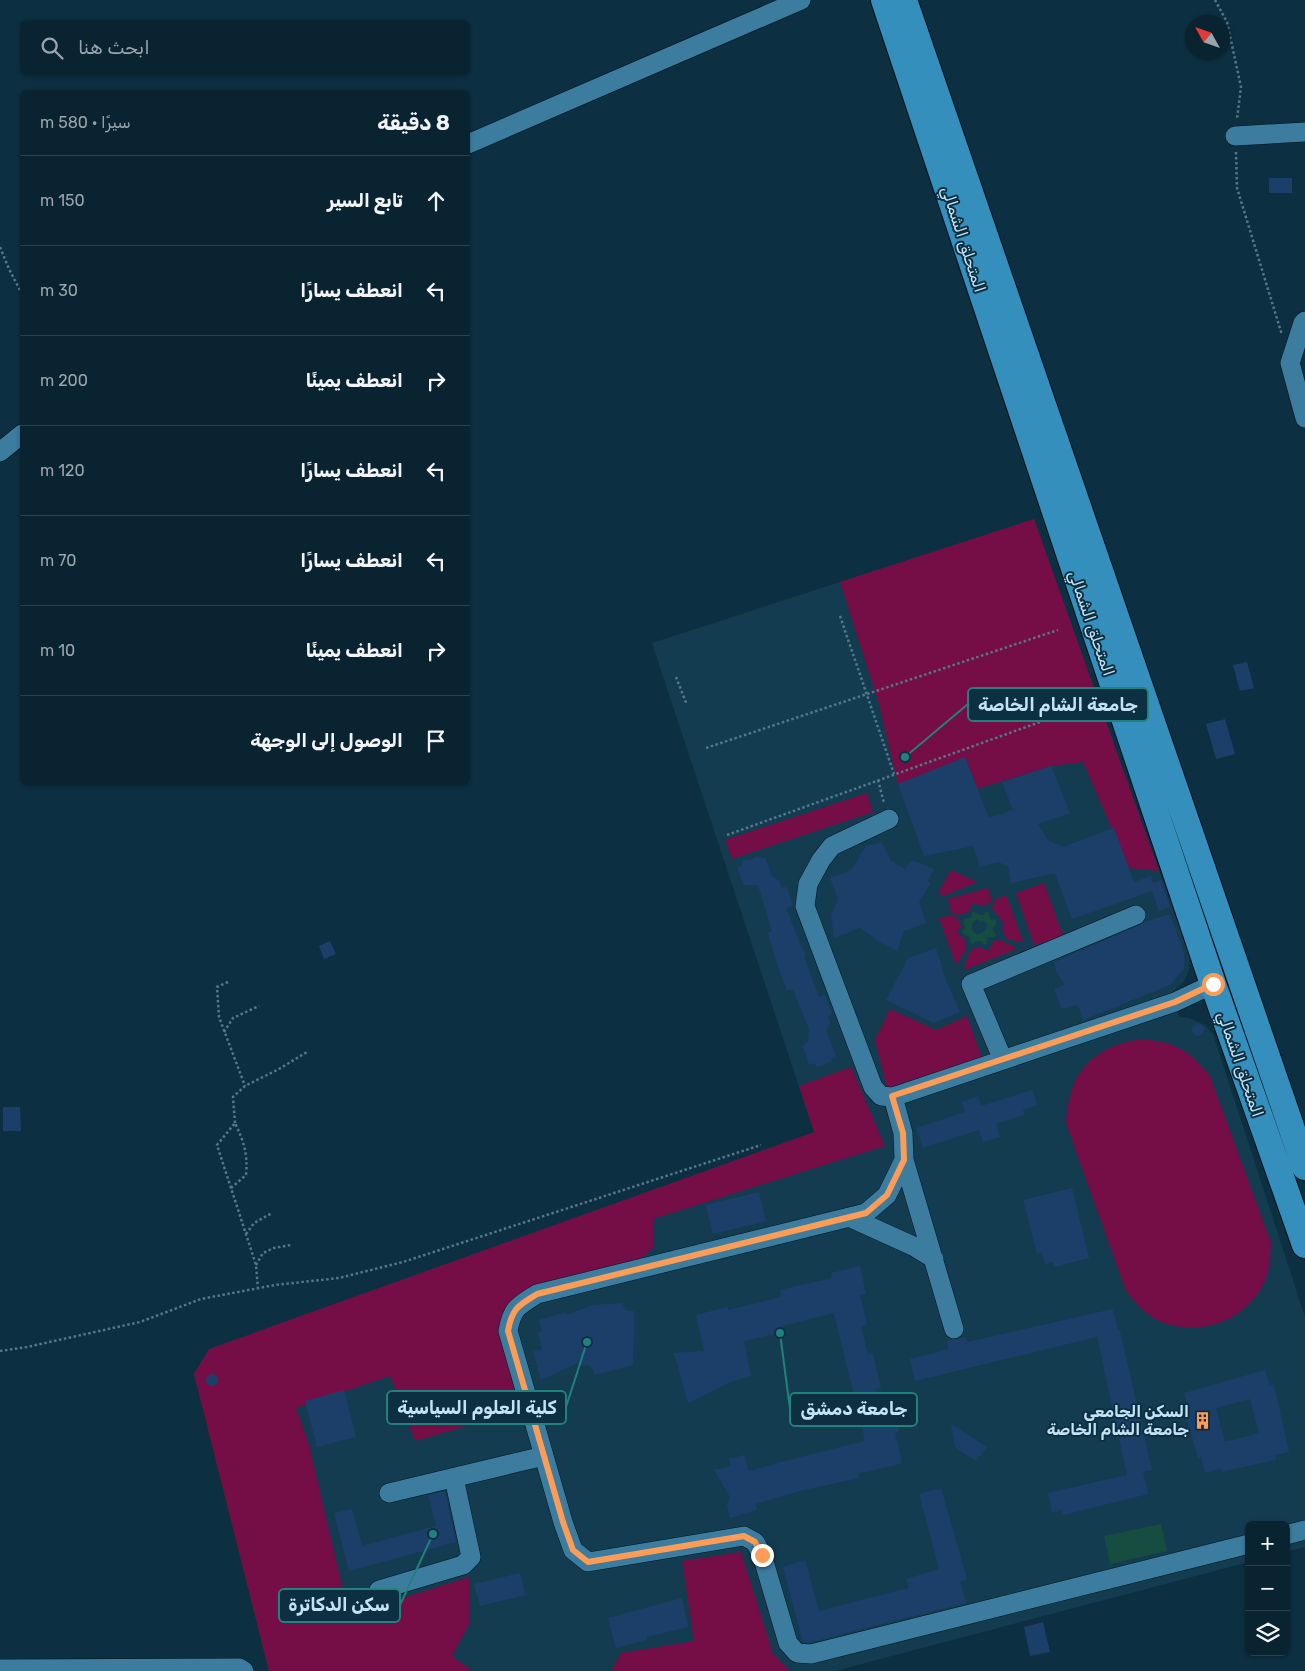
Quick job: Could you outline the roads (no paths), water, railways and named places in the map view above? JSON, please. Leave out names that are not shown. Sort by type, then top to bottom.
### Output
[{"type":"highway","name":"المتحلق الشمالي","points":[[884,0],[1213,984],[1305,1245]]},
{"type":"highway","name":"المتحلق الشمالي","points":[[904,0],[1305,1167]]},
{"type":"highway","points":[[1213,984],[1240,977]]},
{"type":"street","points":[[470,143],[801,0]]},
{"type":"street","points":[[1235,136],[1305,132]]},
{"type":"street","points":[[1305,321],[1290,363],[1305,418]]},
{"type":"street","points":[[0,452],[20,436]]},
{"type":"street","points":[[889,819],[832,846],[821,860],[808,884],[805,906],[873,1087],[881,1096],[892,1096],[1175,1002],[1213,984]]},
{"type":"street","points":[[1003,1060],[971,984],[1136,915]]},
{"type":"street","points":[[892,1096],[903,1133],[904,1160],[954,1329]]},
{"type":"street","points":[[904,1160],[887,1195],[866,1213],[537,1294],[520,1305],[510,1316],[508,1331],[563,1522],[573,1550],[588,1562],[744,1536],[755,1542],[762,1555],[788,1642],[797,1653],[811,1654],[1245,1545]]},
{"type":"street","points":[[849,1217],[913,1246],[934,1259]]},
{"type":"street","points":[[389,1493],[544,1456]]},
{"type":"street","points":[[378,1590],[463,1565],[471,1557],[454,1478]]},
{"type":"street","points":[[1290,1534],[1305,1530]]},
{"type":"street","points":[[0,1669],[239,1668],[244,1671]]},
{"type":"place","name":"جامعة الشام الخاصة","points":[[905,757]]},
{"type":"place","name":"جامعة دمشق","points":[[780,1333]]},
{"type":"place","name":"كلية العلوم السياسية","points":[[587,1342]]},
{"type":"place","name":"السكن الجامعي جامعة الشام الخاصة","points":[[1203,1420]]},
{"type":"place","name":"سكن الدكاترة","points":[[433,1534]]}]
